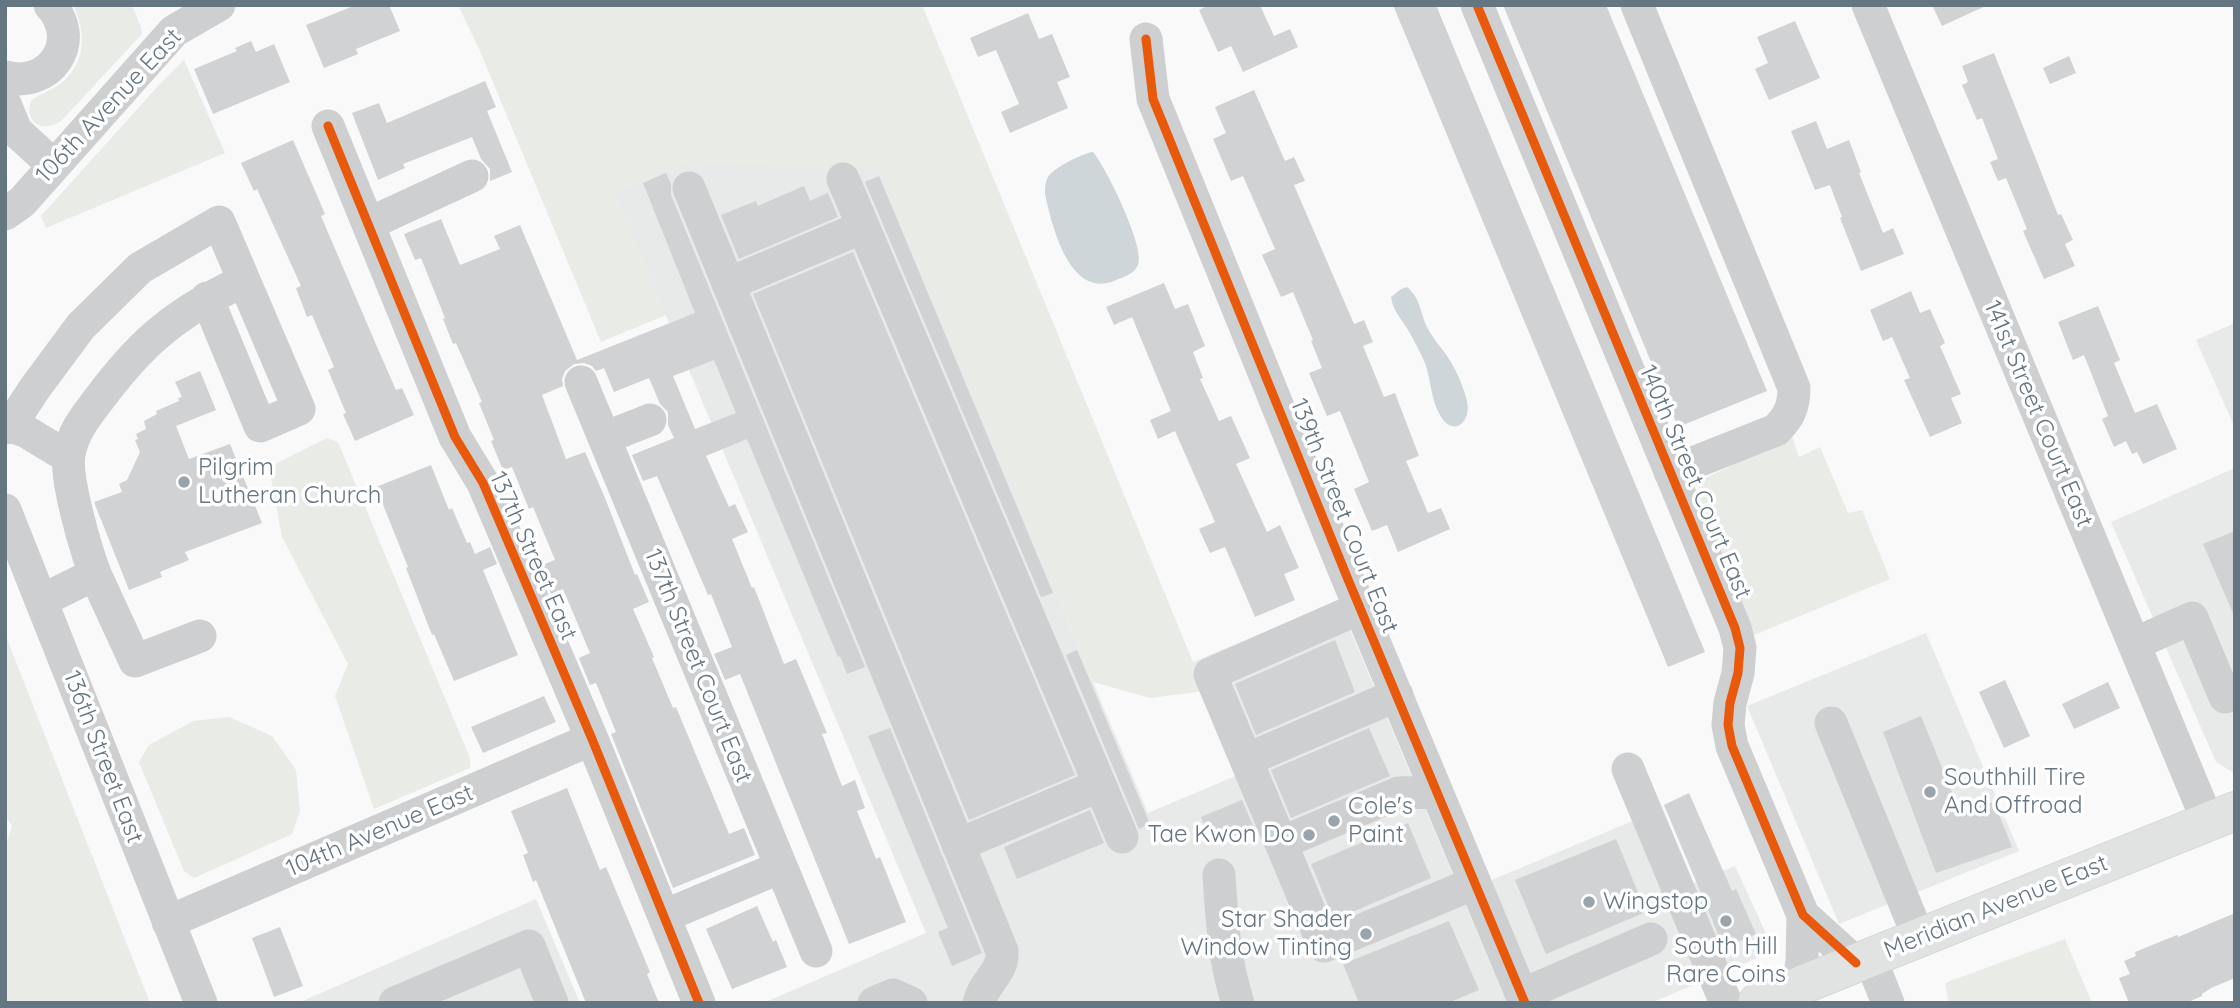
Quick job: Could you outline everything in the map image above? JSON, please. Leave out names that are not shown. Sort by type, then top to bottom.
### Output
[{"type":"main road","name":"Meridian Avenue East","points":[[1757,1003],[2221,816]]},
{"type":"street","points":[[5,77],[17,80],[35,77],[44,73],[59,56],[64,33],[60,20],[50,5]]},
{"type":"street","name":"106th Avenue East","points":[[5,214],[22,202],[52,165],[174,31],[219,5]]},
{"type":"street","name":"140th Street Court East","points":[[1477,5],[1735,628],[1740,648],[1728,725],[1732,746],[1803,915],[1802,961],[1798,986]]},
{"type":"street","points":[[1637,5],[1794,388],[1794,405],[1776,430],[1670,472]]},
{"type":"street","name":"141st Street Court East","points":[[1868,5],[2134,644],[2221,816]]},
{"type":"street","name":"139th Street Court East","points":[[1146,39],[1153,99],[1360,608],[1527,1003]]},
{"type":"street","points":[[5,104],[16,131],[52,165]]},
{"type":"street","name":"137th Street East","points":[[328,126],[455,437],[483,483],[592,739],[699,1003]]},
{"type":"street","points":[[368,224],[472,176]]},
{"type":"street","points":[[843,179],[1122,837]]},
{"type":"street","points":[[689,188],[1002,951],[1000,967],[984,987],[979,1003]]},
{"type":"street","points":[[68,457],[24,431],[8,427],[81,326],[140,268],[219,222],[299,410],[260,426],[207,299]]},
{"type":"street","points":[[729,284],[863,226]]},
{"type":"street","points":[[200,636],[135,661],[87,552],[68,457],[79,426],[148,340],[207,299],[244,280]]},
{"type":"street","name":"137th Street Court East","points":[[581,382],[816,951]]},
{"type":"street","points":[[604,438],[650,420]]},
{"type":"street","name":"136th Street East","points":[[5,510],[201,1003]]},
{"type":"street","points":[[41,601],[95,574]]},
{"type":"street","points":[[1360,608],[1210,674],[1324,946],[1475,883]]},
{"type":"street","points":[[2134,644],[2192,618],[2225,697],[2235,693]]},
{"type":"street","points":[[1246,760],[1397,695]]},
{"type":"street","points":[[1831,723],[1919,938]]},
{"type":"street","name":"104th Avenue East","points":[[168,922],[592,739]]},
{"type":"street","points":[[1628,769],[1726,1003]]},
{"type":"street","points":[[958,845],[1100,785]]},
{"type":"street","points":[[1281,843],[1399,793],[1437,792]]},
{"type":"street","points":[[664,916],[781,867]]},
{"type":"street","points":[[1219,875],[1228,975],[1238,1003]]},
{"type":"street","name":"140th Street Court East","points":[[1803,915],[1863,960],[1888,1003]]},
{"type":"street","points":[[1527,1003],[1538,988],[1651,939]]},
{"type":"street","points":[[395,1003],[529,946],[552,1003]]},
{"type":"street","points":[[874,1003],[893,995],[911,1003]]},
{"type":"shaded area","points":[[73,5],[132,5],[142,34],[63,119],[50,126],[38,125],[30,116],[31,101],[68,77],[79,58],[81,26]]},
{"type":"shaded area","points":[[458,5],[922,5],[1205,691],[1150,698],[1093,682],[877,171],[686,162],[615,192],[666,315],[601,342],[480,51]]},
{"type":"shaded area","points":[[184,60],[225,153],[46,228],[41,216]]},
{"type":"shaded area","points":[[846,95],[1148,813],[1240,774],[1193,662],[1338,601],[1507,1003],[763,1003],[926,933],[614,192]]},
{"type":"shaded area","points":[[1093,152],[1107,174],[1131,226],[1139,256],[1138,265],[1131,273],[1100,284],[1086,280],[1066,257],[1058,241],[1045,194],[1046,181],[1051,173],[1082,155]]},
{"type":"shaded area","points":[[1407,287],[1417,300],[1428,329],[1461,383],[1468,409],[1467,416],[1460,425],[1450,426],[1440,415],[1425,363],[1394,306],[1391,297]]},
{"type":"shaded area","points":[[2235,323],[2235,428],[2196,340]]},
{"type":"shaded area","points":[[1792,436],[1799,457],[1820,447],[1848,513],[1862,510],[1890,579],[1749,637],[1696,507],[1698,489],[1704,479]]},
{"type":"shaded area","points":[[327,438],[338,442],[470,758],[470,768],[374,809],[335,696],[348,664],[282,537],[269,467]]},
{"type":"shaded area","points":[[2235,468],[2234,773],[2216,762],[2111,522]]},
{"type":"shaded area","points":[[1926,633],[2019,851],[1839,924],[1747,706]]},
{"type":"shaded area","points":[[5,634],[150,1003],[5,1003],[5,847],[12,826],[5,815]]},
{"type":"shaded area","points":[[229,717],[272,736],[296,770],[300,811],[292,834],[194,878],[184,871],[139,762],[149,745],[193,721]]},
{"type":"shaded area","points":[[1635,820],[1667,894],[1735,866],[1774,951],[1651,1003],[1537,1003],[1487,882]]},
{"type":"shaded area","points":[[536,899],[580,1003],[298,1003]]},
{"type":"shaded area","points":[[2065,939],[2092,1003],[1949,1003],[1945,983]]},
{"type":"building","points":[[356,5],[389,5],[400,31],[356,49],[358,54],[324,68],[306,25]]},
{"type":"building","points":[[1209,5],[1260,5],[1274,36],[1290,29],[1298,47],[1243,72],[1231,46],[1218,52],[1199,10]]},
{"type":"building","points":[[1393,5],[1436,5],[1705,652],[1668,667]]},
{"type":"building","points":[[1503,5],[1606,5],[1767,391],[1678,427]]},
{"type":"building","points":[[1932,5],[1988,5],[1942,26]]},
{"type":"building","points":[[1028,13],[1039,39],[1052,34],[1070,77],[1057,82],[1068,108],[1010,133],[1001,112],[1019,104],[996,50],[978,57],[970,38]]},
{"type":"building","points":[[1795,21],[1820,78],[1769,100],[1755,69],[1768,63],[1757,37]]},
{"type":"building","points":[[251,41],[256,52],[274,44],[290,82],[213,114],[194,69],[237,51],[235,48]]},
{"type":"building","points":[[1994,53],[2058,215],[2061,214],[2073,240],[2065,244],[2075,266],[2044,279],[2023,231],[2027,229],[2006,178],[1998,181],[1990,162],[1998,159],[1982,118],[1977,120],[1962,85],[1968,82],[1962,66]]},
{"type":"building","points":[[2069,56],[2076,73],[2050,84],[2043,68]]},
{"type":"building","points":[[485,81],[496,107],[487,111],[512,172],[490,181],[490,169],[481,159],[472,137],[403,164],[405,168],[378,180],[352,113],[379,103],[387,123]]},
{"type":"building","points":[[1254,90],[1285,161],[1294,157],[1305,181],[1294,185],[1354,324],[1364,320],[1373,342],[1363,346],[1384,397],[1395,393],[1419,456],[1406,461],[1428,513],[1441,508],[1450,529],[1398,552],[1387,525],[1372,531],[1354,489],[1369,482],[1340,411],[1327,416],[1309,373],[1322,368],[1311,341],[1313,340],[1293,292],[1281,297],[1262,255],[1275,249],[1243,176],[1231,181],[1213,139],[1226,133],[1215,107]]},
{"type":"building","points":[[1816,121],[1827,149],[1849,140],[1883,233],[1893,228],[1904,254],[1861,271],[1830,185],[1815,190],[1791,131]]},
{"type":"building","points":[[293,140],[325,214],[321,216],[396,390],[402,388],[414,415],[355,441],[328,370],[334,367],[312,315],[307,317],[296,288],[301,286],[257,189],[254,191],[241,163]]},
{"type":"building","points":[[666,173],[671,184],[671,195],[865,667],[847,674],[840,656],[838,657],[747,439],[706,456],[729,507],[735,504],[748,532],[732,539],[784,664],[796,659],[827,733],[822,734],[842,786],[855,780],[865,808],[857,811],[876,859],[880,857],[906,922],[849,944],[740,674],[725,680],[714,654],[732,647],[711,594],[708,595],[657,476],[643,481],[632,455],[674,438],[668,425],[668,412],[660,404],[649,378],[614,392],[604,368],[596,371],[584,363],[574,364],[565,371],[563,386],[542,395],[566,459],[585,452],[635,575],[637,574],[649,602],[633,609],[673,708],[676,707],[729,834],[744,828],[755,855],[673,888],[611,734],[616,732],[596,683],[590,685],[579,658],[590,653],[563,589],[551,594],[539,566],[555,560],[533,507],[529,509],[512,467],[503,470],[479,403],[482,402],[456,343],[453,344],[421,258],[415,260],[404,234],[441,219],[460,265],[500,249],[494,236],[520,225],[577,360],[695,313],[643,183]],"holes":[[[714,360],[736,413],[695,429],[673,376]]]},
{"type":"building","points":[[879,176],[1053,593],[1041,597],[865,182]]},
{"type":"building","points":[[804,186],[810,201],[828,193],[838,217],[739,259],[721,215],[756,201],[758,206]]},
{"type":"building","points":[[853,252],[1075,775],[969,820],[753,294]]},
{"type":"building","points":[[1164,283],[1175,309],[1188,304],[1205,346],[1193,352],[1203,378],[1200,379],[1219,421],[1231,416],[1250,458],[1236,464],[1267,532],[1280,525],[1299,568],[1284,574],[1295,600],[1255,617],[1225,547],[1210,553],[1199,529],[1215,522],[1175,431],[1158,439],[1150,420],[1171,411],[1132,317],[1114,325],[1106,307]]},
{"type":"building","points":[[1911,291],[1920,313],[1930,309],[1945,343],[1940,346],[1961,394],[1951,398],[1962,423],[1930,437],[1904,380],[1910,378],[1892,337],[1883,341],[1870,310]]},
{"type":"building","points":[[2098,306],[2120,360],[2114,363],[2135,413],[2157,404],[2177,449],[2143,464],[2137,452],[2132,454],[2126,441],[2114,447],[2102,419],[2108,416],[2084,355],[2073,360],[2058,322]]},
{"type":"building","name":"Pilgrim Lutheran Church","points":[[200,371],[216,410],[176,426],[189,459],[230,444],[262,523],[185,552],[189,560],[160,572],[162,577],[129,590],[94,502],[122,492],[119,484],[127,480],[140,452],[135,440],[138,439],[136,434],[146,429],[144,421],[157,414],[156,411],[179,401],[178,398],[182,397],[175,382]]},
{"type":"building","points":[[431,465],[449,510],[452,508],[467,543],[470,542],[475,554],[490,547],[497,564],[483,570],[518,655],[454,681],[434,634],[432,635],[376,487]]},
{"type":"building","points":[[2235,531],[2235,618],[2203,544]]},
{"type":"building","points":[[1335,640],[1355,692],[1256,735],[1235,684]]},
{"type":"building","points":[[1077,650],[1150,824],[1139,829],[1066,655]]},
{"type":"building","points":[[2005,680],[2030,736],[2004,748],[1979,692]]},
{"type":"building","points":[[2108,682],[2120,708],[2074,729],[2062,704]]},
{"type":"building","points":[[544,696],[556,722],[483,753],[471,727]]},
{"type":"building","points":[[1921,716],[1960,812],[1994,802],[2012,847],[1936,873],[1883,732]]},
{"type":"building","points":[[890,728],[982,953],[952,966],[938,932],[948,928],[868,736]]},
{"type":"building","points":[[1369,728],[1390,776],[1291,818],[1271,770]]},
{"type":"building","points":[[567,788],[600,870],[606,867],[650,972],[647,974],[659,1003],[586,1003],[536,880],[533,882],[523,855],[528,853],[511,811]]},
{"type":"building","points":[[1689,793],[1732,891],[1736,889],[1756,934],[1724,948],[1664,805]]},
{"type":"building","points":[[1242,800],[1254,828],[1213,845],[1201,817]]},
{"type":"building","points":[[1090,810],[1104,843],[1017,879],[1004,847]]},
{"type":"building","points":[[1408,823],[1431,878],[1334,920],[1311,864]]},
{"type":"building","points":[[1616,839],[1646,912],[1546,954],[1515,880]]},
{"type":"building","points":[[757,906],[787,967],[732,989],[706,929]]},
{"type":"building","points":[[2235,913],[2235,978],[2186,1003],[2129,1003],[2119,978],[2130,974],[2124,961],[2136,956],[2135,952]]},
{"type":"building","points":[[1449,921],[1479,990],[1448,1003],[1359,1003],[1343,964]]},
{"type":"building","points":[[280,927],[303,986],[274,997],[252,938]]},
{"type":"cycle path","points":[[1477,5],[1735,628],[1740,648],[1728,725],[1732,746],[1803,915],[1856,963]]},
{"type":"cycle path","points":[[1146,39],[1153,99],[1347,577],[1525,1003]]},
{"type":"cycle path","points":[[328,126],[455,437],[483,483],[592,739],[699,1003]]},
{"type":"place","name":"Pilgrim Lutheran Church","points":[[184,482]]},
{"type":"place","name":"Southhill Tire And Offroad","points":[[1930,792]]},
{"type":"place","name":"Cole's Paint","points":[[1334,821]]},
{"type":"place","name":"Tae Kwon Do","points":[[1309,835]]},
{"type":"place","name":"Wingstop","points":[[1589,902]]},
{"type":"place","name":"South Hill Rare Coins","points":[[1726,921]]},
{"type":"place","name":"Star Shader Window Tinting","points":[[1366,934]]}]
